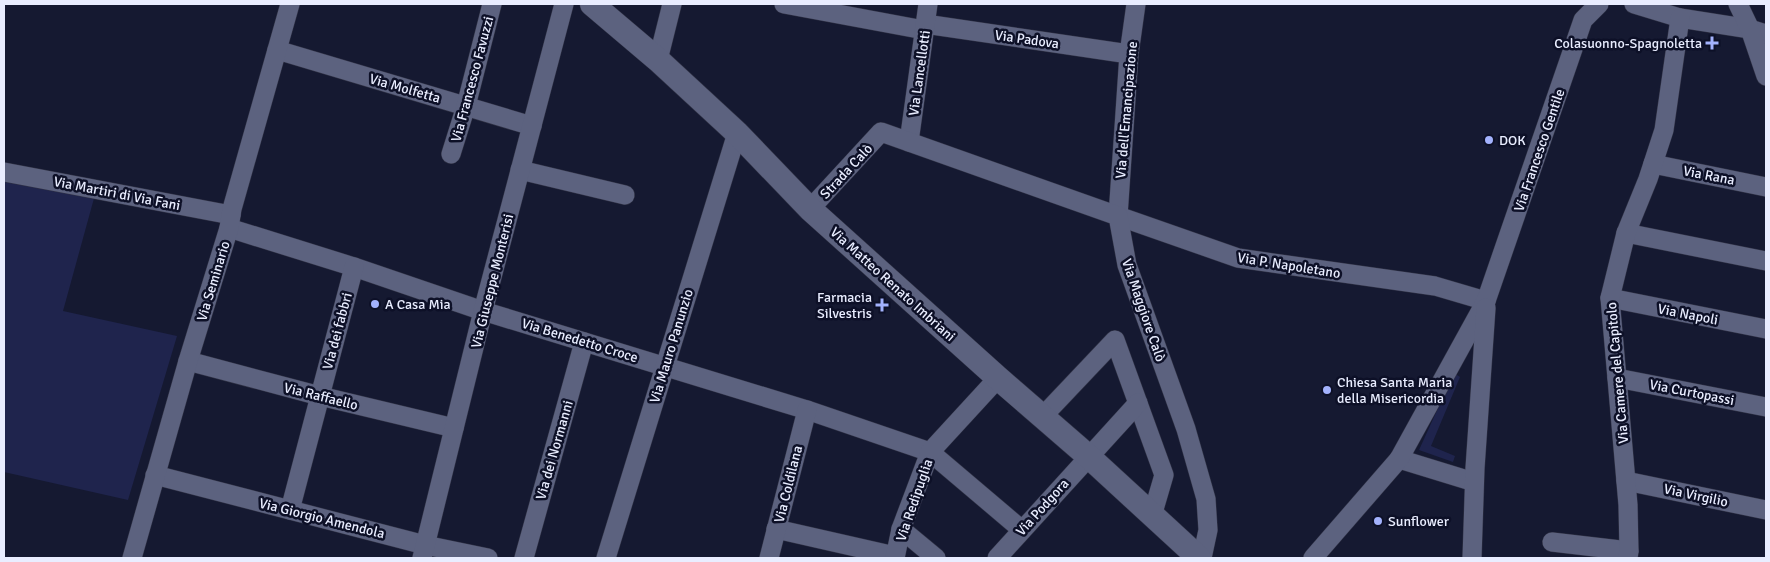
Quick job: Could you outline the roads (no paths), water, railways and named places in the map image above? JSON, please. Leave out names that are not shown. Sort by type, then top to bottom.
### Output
[{"type":"street","name":"Via Seminario","points":[[132,558],[230,221],[290,4]]},
{"type":"street","name":"Via Francesco Favuzzi","points":[[451,154],[466,106],[492,4]]},
{"type":"street","name":"Via Giuseppe Monterisi","points":[[423,551],[483,311],[564,4]]},
{"type":"street","name":"Via Matteo Renato Imbriani","points":[[592,4],[658,60],[737,133],[810,209],[1201,558]]},
{"type":"street","points":[[658,60],[672,4]]},
{"type":"street","name":"Via Padova","points":[[784,4],[924,27],[1129,54]]},
{"type":"street","name":"Via Lancellotti","points":[[909,142],[928,4]]},
{"type":"street","name":"Via dell'Emancipazione","points":[[1118,216],[1129,54],[1136,4]]},
{"type":"street","name":"Via Francesco Gentile","points":[[1486,301],[1584,20],[1599,4]]},
{"type":"street","points":[[1634,4],[1680,18],[1758,32]]},
{"type":"street","points":[[1738,4],[1758,32],[1766,76]]},
{"type":"street","name":"Via Camere del Capitolo","points":[[1629,554],[1626,481],[1610,298],[1626,233],[1664,130],[1680,18]]},
{"type":"street","name":"Via Molfetta","points":[[277,50],[532,126]]},
{"type":"street","name":"Strada Calò","points":[[810,209],[881,132],[909,142]]},
{"type":"street","name":"Via Mauro Panunzio","points":[[606,558],[737,133]]},
{"type":"street","points":[[909,142],[1118,216]]},
{"type":"street","name":"Via Rana","points":[[1653,164],[1766,186]]},
{"type":"street","points":[[520,170],[625,195]]},
{"type":"street","name":"Via Martiri di Via Fani","points":[[4,172],[230,221]]},
{"type":"street","name":"Via P. Napoletano","points":[[1118,216],[1238,258],[1435,286],[1486,301]]},
{"type":"street","name":"Via Maggiore Calò","points":[[1118,216],[1127,265],[1186,429],[1206,499],[1208,530],[1201,558]]},
{"type":"street","name":"Via Benedetto Croce","points":[[230,221],[354,267],[483,311],[807,410],[930,452]]},
{"type":"street","points":[[1626,233],[1766,260]]},
{"type":"street","name":"Via dei fabbri","points":[[290,510],[354,267]]},
{"type":"street","name":"Via Napoli","points":[[1610,298],[1766,329]]},
{"type":"street","points":[[1312,558],[1394,465],[1486,301]]},
{"type":"street","points":[[1472,558],[1474,482],[1486,301]]},
{"type":"street","points":[[1043,416],[1115,340],[1164,475],[1152,516]]},
{"type":"street","name":"Via dei Normanni","points":[[524,558],[584,342]]},
{"type":"street","name":"Via Raffaello","points":[[188,361],[320,396],[454,428]]},
{"type":"street","name":"Via Redipuglia","points":[[895,557],[901,529],[930,452],[998,378]]},
{"type":"street","name":"Via Curtopassi","points":[[1617,378],[1766,407]]},
{"type":"street","name":"Via Podgora","points":[[997,558],[1138,403]]},
{"type":"street","name":"Via Coldilana","points":[[769,558],[807,410]]},
{"type":"street","points":[[930,452],[1022,530]]},
{"type":"street","points":[[1394,465],[1474,482]]},
{"type":"street","name":"Via Giorgio Amendola","points":[[155,475],[290,510],[423,551],[488,558]]},
{"type":"street","name":"Via Virgilio","points":[[1626,481],[1766,510]]},
{"type":"street","points":[[776,529],[895,557]]},
{"type":"street","points":[[901,529],[936,558]]},
{"type":"street","points":[[1552,542],[1629,554]]},
{"type":"place","name":"Colasuonno-Spagnoletta","points":[[1712,43]]},
{"type":"place","name":"DOK","points":[[1489,140]]},
{"type":"place","name":"A Casa Mia","points":[[375,304]]},
{"type":"place","name":"Farmacia Silvestris","points":[[882,305]]},
{"type":"place","name":"Chiesa Santa Maria della Misericordia","points":[[1327,390]]},
{"type":"place","name":"Sunflower","points":[[1378,521]]}]
